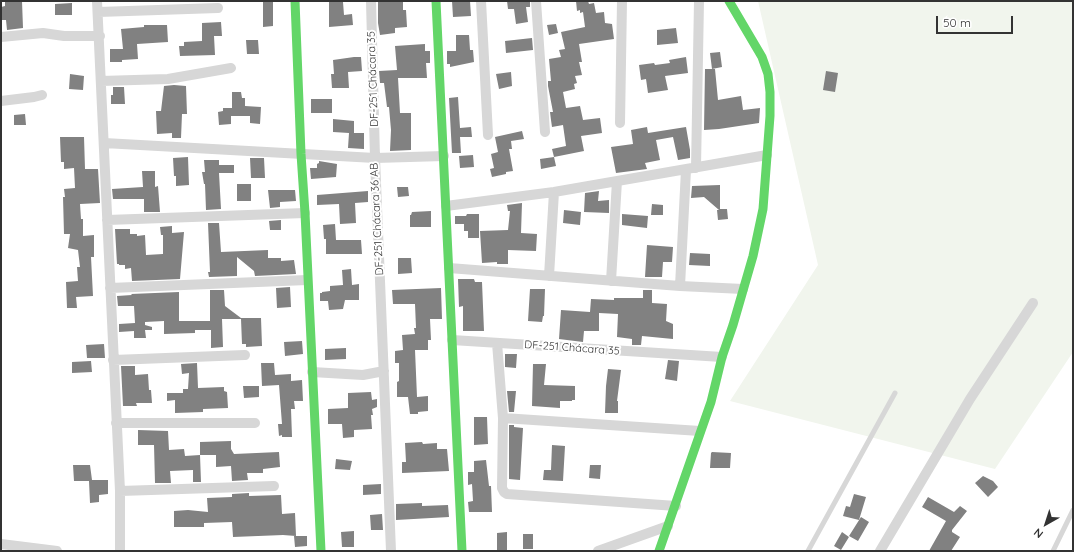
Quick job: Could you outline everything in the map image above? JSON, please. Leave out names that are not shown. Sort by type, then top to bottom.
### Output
[{"type":"street","points":[[97,1],[100,36],[113,360],[120,491],[120,551]]},
{"type":"street","points":[[295,1],[320,551]]},
{"type":"street","name":"DF-251 Chácara 35","points":[[371,1],[375,158]]},
{"type":"street","points":[[436,1],[462,551]]},
{"type":"street","points":[[481,1],[488,135]]},
{"type":"street","points":[[536,1],[545,132]]},
{"type":"street","points":[[620,123],[622,1]]},
{"type":"street","points":[[680,286],[691,169],[699,1]]},
{"type":"street","points":[[660,551],[711,402],[722,357],[753,256],[763,209],[770,116],[768,74],[762,57],[729,1]]},
{"type":"street","points":[[98,12],[218,8]]},
{"type":"street","points":[[1,37],[43,32],[64,36],[100,36]]},
{"type":"street","points":[[101,81],[168,79],[231,68]]},
{"type":"street","points":[[1,101],[42,95]]},
{"type":"street","name":"DF-251 Chácara 36 AB","points":[[104,143],[375,158],[391,551]]},
{"type":"street","points":[[446,206],[554,192],[691,169],[767,154]]},
{"type":"street","points":[[375,158],[444,156]]},
{"type":"street","points":[[611,281],[616,181]]},
{"type":"street","points":[[549,276],[554,192]]},
{"type":"street","points":[[107,220],[305,214]]},
{"type":"street","points":[[449,268],[680,286],[743,289]]},
{"type":"street","points":[[110,288],[308,280]]},
{"type":"street","points":[[880,551],[970,399],[1034,303]]},
{"type":"street","name":"DF-251 Chácara 35","points":[[452,340],[722,357]]},
{"type":"street","points":[[497,343],[503,418],[502,488],[507,494],[676,506]]},
{"type":"street","points":[[113,360],[245,355]]},
{"type":"street","points":[[312,372],[363,375],[384,371]]},
{"type":"street","points":[[503,418],[700,431]]},
{"type":"street","points":[[116,423],[255,423]]},
{"type":"street","points":[[120,491],[274,486]]},
{"type":"street","points":[[598,551],[668,526]]},
{"type":"street","points":[[1,544],[57,551]]},
{"type":"lane","points":[[808,551],[895,393]]},
{"type":"lane","points":[[1053,551],[1073,510]]},
{"type":"shaded area","points":[[758,1],[1073,1],[1073,352],[995,469],[730,401],[818,265]]},
{"type":"building","points":[[5,1],[22,1],[23,28],[7,30],[6,20],[1,20],[1,7],[5,6]]},
{"type":"building","points":[[263,1],[273,1],[273,26],[263,27]]},
{"type":"building","points":[[329,1],[343,2],[344,15],[352,14],[353,25],[329,27]]},
{"type":"building","points":[[378,1],[403,1],[403,10],[406,10],[407,27],[395,28],[395,33],[380,35],[378,23]]},
{"type":"building","points":[[452,1],[470,1],[471,16],[453,17]]},
{"type":"building","points":[[507,1],[530,1],[530,7],[526,7],[528,22],[516,24],[514,9],[508,9]]},
{"type":"building","points":[[576,1],[588,1],[589,4],[594,3],[596,13],[604,12],[605,23],[612,24],[614,39],[579,44],[582,62],[579,62],[582,75],[575,76],[577,83],[574,84],[575,89],[563,92],[566,108],[580,106],[583,120],[600,118],[602,133],[581,136],[584,151],[554,157],[552,149],[566,146],[563,125],[552,127],[550,112],[553,112],[548,86],[548,81],[551,81],[549,59],[561,57],[559,50],[565,49],[561,32],[585,27],[583,12],[580,13],[580,10],[577,11]]},
{"type":"building","points":[[72,3],[72,15],[55,15],[55,4]]},
{"type":"building","points":[[221,22],[222,36],[214,36],[215,55],[180,56],[179,46],[184,46],[184,42],[202,41],[202,23]]},
{"type":"building","points":[[556,24],[558,33],[549,35],[547,25]]},
{"type":"building","points":[[144,25],[167,25],[168,42],[137,44],[138,59],[122,60],[122,62],[110,62],[110,49],[123,49],[121,29],[144,27]]},
{"type":"building","points":[[676,28],[678,43],[657,45],[657,30]]},
{"type":"building","points":[[456,35],[469,35],[470,50],[473,50],[474,62],[450,67],[450,64],[447,64],[447,51],[456,51]]},
{"type":"building","points":[[532,38],[533,50],[506,53],[505,41]]},
{"type":"building","points":[[246,40],[258,40],[259,54],[247,54]]},
{"type":"building","points":[[425,44],[425,51],[430,51],[430,63],[426,63],[427,78],[398,78],[400,113],[411,113],[411,150],[390,151],[391,130],[389,107],[387,107],[384,83],[380,83],[379,71],[397,70],[395,46]]},
{"type":"building","points":[[720,52],[722,67],[712,69],[710,53]]},
{"type":"building","points":[[361,57],[362,71],[348,72],[349,88],[332,88],[331,74],[334,74],[333,60]]},
{"type":"building","points":[[686,57],[688,73],[665,76],[668,90],[648,93],[646,79],[641,80],[639,65],[670,63],[669,60]]},
{"type":"building","points":[[705,69],[715,69],[718,100],[741,96],[743,110],[760,108],[759,123],[704,130]]},
{"type":"building","points":[[826,71],[838,73],[835,92],[823,90]]},
{"type":"building","points":[[511,72],[512,86],[499,89],[496,74]]},
{"type":"building","points":[[70,74],[84,76],[83,90],[69,89]]},
{"type":"building","points":[[164,86],[186,86],[187,114],[182,114],[181,138],[172,138],[172,133],[157,134],[156,111],[161,111]]},
{"type":"building","points":[[113,87],[124,87],[125,104],[111,104]]},
{"type":"building","points":[[232,92],[241,92],[242,98],[245,98],[245,106],[261,107],[260,124],[250,123],[250,116],[231,116],[231,124],[219,125],[218,112],[223,111],[223,108],[232,108]]},
{"type":"building","points":[[458,97],[460,128],[471,127],[472,137],[460,137],[461,153],[452,153],[449,98]]},
{"type":"building","points":[[311,99],[332,99],[332,113],[311,113]]},
{"type":"building","points":[[25,114],[26,125],[14,125],[14,115]]},
{"type":"building","points":[[333,119],[354,121],[354,133],[364,133],[364,149],[348,148],[349,133],[333,132]]},
{"type":"building","points":[[647,127],[648,133],[686,127],[690,158],[678,160],[673,137],[656,140],[660,160],[645,163],[647,169],[616,173],[611,147],[633,144],[631,130]]},
{"type":"building","points":[[522,131],[524,139],[511,141],[512,149],[509,149],[513,171],[492,177],[490,169],[494,168],[491,154],[498,152],[495,137]]},
{"type":"building","points":[[60,137],[84,137],[85,169],[98,169],[100,203],[80,204],[81,219],[83,219],[83,236],[94,235],[94,257],[91,257],[93,296],[76,297],[77,308],[67,308],[66,282],[78,281],[77,267],[80,267],[78,250],[68,248],[70,234],[64,234],[63,197],[65,197],[64,189],[75,188],[74,168],[64,169],[64,162],[61,162]]},
{"type":"building","points":[[473,155],[474,167],[460,168],[459,156]]},
{"type":"building","points":[[188,157],[189,185],[176,186],[173,158]]},
{"type":"building","points":[[554,157],[556,166],[541,169],[540,159]]},
{"type":"building","points":[[250,158],[264,158],[265,178],[251,178]]},
{"type":"building","points":[[204,160],[219,160],[219,165],[234,165],[234,173],[219,173],[221,209],[206,210],[205,184],[202,172],[205,172]]},
{"type":"building","points":[[319,161],[337,164],[336,177],[311,179],[310,168],[317,168]]},
{"type":"building","points":[[142,171],[155,171],[155,187],[158,186],[160,212],[144,212],[144,199],[113,199],[112,189],[143,187]]},
{"type":"building","points":[[237,184],[251,184],[251,201],[237,201]]},
{"type":"building","points":[[720,185],[720,209],[727,209],[728,219],[718,220],[717,210],[719,210],[704,197],[691,198],[692,186]]},
{"type":"building","points":[[397,187],[408,187],[409,196],[398,197]]},
{"type":"building","points":[[268,190],[295,190],[296,201],[280,202],[280,207],[270,208]]},
{"type":"building","points":[[368,191],[368,202],[355,203],[356,223],[340,224],[339,204],[317,205],[317,195]]},
{"type":"building","points":[[599,191],[598,201],[609,200],[609,213],[584,212],[585,193]]},
{"type":"building","points":[[522,203],[521,233],[537,234],[536,251],[508,250],[508,264],[497,264],[497,262],[482,263],[480,231],[508,230],[510,211],[508,211],[507,205]]},
{"type":"building","points":[[652,204],[663,205],[663,215],[651,215]]},
{"type":"building","points":[[564,210],[581,212],[580,225],[563,223]]},
{"type":"building","points":[[431,211],[431,227],[410,227],[410,215],[412,212]]},
{"type":"building","points":[[467,214],[479,214],[479,238],[468,238],[468,231],[464,231],[464,224],[455,224],[455,216],[466,216]]},
{"type":"building","points":[[622,214],[648,216],[647,228],[622,225]]},
{"type":"building","points":[[281,220],[281,230],[270,230],[269,221]]},
{"type":"building","points":[[208,223],[219,223],[221,252],[268,250],[268,258],[281,258],[281,261],[294,260],[296,274],[255,276],[254,271],[237,257],[237,276],[209,277]]},
{"type":"building","points":[[335,224],[336,240],[361,240],[362,254],[326,254],[326,239],[324,239],[323,225]]},
{"type":"building","points":[[172,226],[172,233],[184,232],[180,279],[132,281],[131,268],[125,269],[125,265],[117,264],[115,229],[130,229],[130,234],[137,234],[137,236],[145,235],[146,255],[163,254],[163,235],[161,235],[160,227]]},
{"type":"building","points":[[647,245],[673,247],[672,262],[663,262],[662,277],[645,277]]},
{"type":"building","points":[[690,253],[710,254],[710,266],[689,265]]},
{"type":"building","points":[[398,258],[411,258],[412,273],[398,274]]},
{"type":"building","points":[[351,269],[352,285],[359,284],[359,300],[345,300],[343,309],[329,310],[328,301],[320,301],[320,293],[330,291],[330,286],[343,285],[342,270]]},
{"type":"building","points":[[458,279],[474,279],[475,282],[482,282],[484,331],[463,331],[463,306],[459,307]]},
{"type":"building","points":[[290,287],[291,307],[277,308],[276,288]]},
{"type":"building","points":[[441,288],[442,319],[430,319],[431,340],[428,340],[428,350],[415,350],[417,397],[428,396],[428,411],[418,412],[418,414],[410,414],[408,397],[397,397],[399,363],[395,363],[395,351],[403,350],[402,335],[415,334],[415,304],[393,304],[392,290]]},
{"type":"building","points":[[530,289],[545,289],[544,316],[542,322],[528,321]]},
{"type":"building","points":[[210,290],[224,290],[225,306],[241,318],[261,318],[262,346],[246,347],[246,344],[242,344],[241,319],[222,319],[223,347],[211,348],[211,330],[195,330],[195,333],[164,334],[164,321],[145,322],[145,325],[152,327],[152,330],[145,330],[146,338],[134,338],[134,331],[119,332],[119,324],[135,323],[134,306],[118,306],[117,296],[179,292],[179,321],[210,321]]},
{"type":"building","points":[[643,290],[652,290],[652,303],[667,304],[666,321],[673,324],[673,339],[642,336],[641,345],[632,345],[632,339],[617,337],[618,314],[599,313],[599,331],[584,331],[583,342],[559,339],[561,310],[590,312],[591,299],[614,300],[614,298],[643,298]]},
{"type":"building","points":[[302,341],[303,354],[285,356],[284,342]]},
{"type":"building","points":[[104,344],[105,358],[87,358],[86,345]]},
{"type":"building","points":[[346,348],[346,359],[325,360],[325,349]]},
{"type":"building","points":[[505,354],[517,354],[516,368],[505,367]]},
{"type":"building","points":[[668,360],[679,361],[677,381],[665,379]]},
{"type":"building","points":[[91,361],[92,372],[72,373],[72,362]]},
{"type":"building","points":[[197,363],[198,388],[224,387],[224,391],[227,392],[228,408],[203,409],[203,412],[175,413],[175,400],[167,401],[167,393],[183,393],[183,389],[188,389],[189,373],[182,374],[181,364]]},
{"type":"building","points":[[261,363],[274,363],[275,375],[291,374],[291,381],[302,380],[303,401],[294,401],[295,409],[291,409],[292,437],[282,437],[282,435],[279,436],[278,424],[282,424],[279,385],[262,386]]},
{"type":"building","points":[[533,364],[546,364],[544,385],[575,386],[575,400],[560,401],[560,408],[532,406]]},
{"type":"building","points":[[121,366],[135,366],[135,375],[148,374],[152,403],[136,403],[137,406],[123,406]]},
{"type":"building","points":[[608,369],[621,370],[617,401],[618,413],[605,413]]},
{"type":"building","points":[[243,386],[259,386],[259,397],[244,398]]},
{"type":"building","points":[[507,391],[516,391],[514,412],[509,412]]},
{"type":"building","points":[[371,392],[372,400],[377,399],[377,407],[372,409],[373,415],[371,415],[372,429],[354,430],[354,437],[343,438],[342,424],[328,424],[328,409],[348,408],[348,393]]},
{"type":"building","points":[[474,417],[487,417],[488,444],[474,445]]},
{"type":"building","points":[[509,425],[523,428],[520,480],[509,479]]},
{"type":"building","points":[[138,430],[168,431],[169,450],[184,449],[185,456],[200,455],[201,482],[193,482],[193,470],[170,471],[171,483],[155,483],[154,445],[138,445]]},
{"type":"building","points":[[231,441],[231,449],[234,454],[279,452],[280,467],[263,469],[263,473],[247,473],[248,480],[232,481],[231,466],[216,467],[216,455],[200,455],[200,442]]},
{"type":"building","points":[[422,442],[423,444],[437,443],[437,449],[447,449],[449,471],[402,473],[402,462],[406,462],[405,443]]},
{"type":"building","points":[[552,445],[565,446],[563,481],[543,480],[544,470],[551,470]]},
{"type":"building","points":[[712,452],[731,453],[730,468],[710,468]]},
{"type":"building","points":[[336,459],[352,461],[350,470],[335,469]]},
{"type":"building","points":[[486,460],[489,486],[491,486],[492,512],[469,512],[468,502],[473,501],[472,484],[468,485],[468,472],[474,472],[474,461]]},
{"type":"building","points":[[73,465],[90,465],[92,480],[108,480],[108,494],[99,495],[99,502],[90,503],[89,481],[74,481]]},
{"type":"building","points":[[590,465],[601,465],[600,479],[589,478]]},
{"type":"building","points":[[983,476],[993,481],[998,487],[988,497],[975,483]]},
{"type":"building","points":[[381,484],[381,494],[363,495],[363,485]]},
{"type":"building","points":[[249,493],[249,496],[281,495],[282,514],[295,513],[296,536],[283,535],[233,537],[232,522],[204,523],[204,527],[174,527],[174,511],[188,510],[208,512],[207,498],[232,497],[232,494]]},
{"type":"building","points":[[854,494],[866,497],[859,520],[843,516],[846,506],[850,507]]},
{"type":"building","points":[[928,497],[954,512],[960,506],[967,511],[952,530],[952,532],[960,537],[951,551],[929,551],[946,521],[922,507]]},
{"type":"building","points":[[422,503],[422,506],[448,505],[449,517],[396,520],[396,504]]},
{"type":"building","points":[[382,514],[383,530],[371,530],[370,515]]},
{"type":"building","points":[[861,517],[869,522],[858,541],[849,536]]},
{"type":"building","points":[[354,531],[354,547],[342,547],[341,532]]},
{"type":"building","points":[[507,532],[507,550],[497,550],[497,533]]},
{"type":"building","points":[[842,532],[849,537],[841,550],[834,546]]},
{"type":"building","points":[[523,534],[533,534],[533,549],[523,549]]},
{"type":"building","points":[[294,536],[307,536],[307,546],[295,547]]},
{"type":"traffic: fast","points":[[295,1],[301,154],[321,551]]},
{"type":"traffic: fast","points":[[436,1],[462,551]]},
{"type":"traffic: fast","points":[[659,551],[711,402],[722,357],[753,256],[763,209],[770,116],[768,74],[762,57],[729,1]]}]
